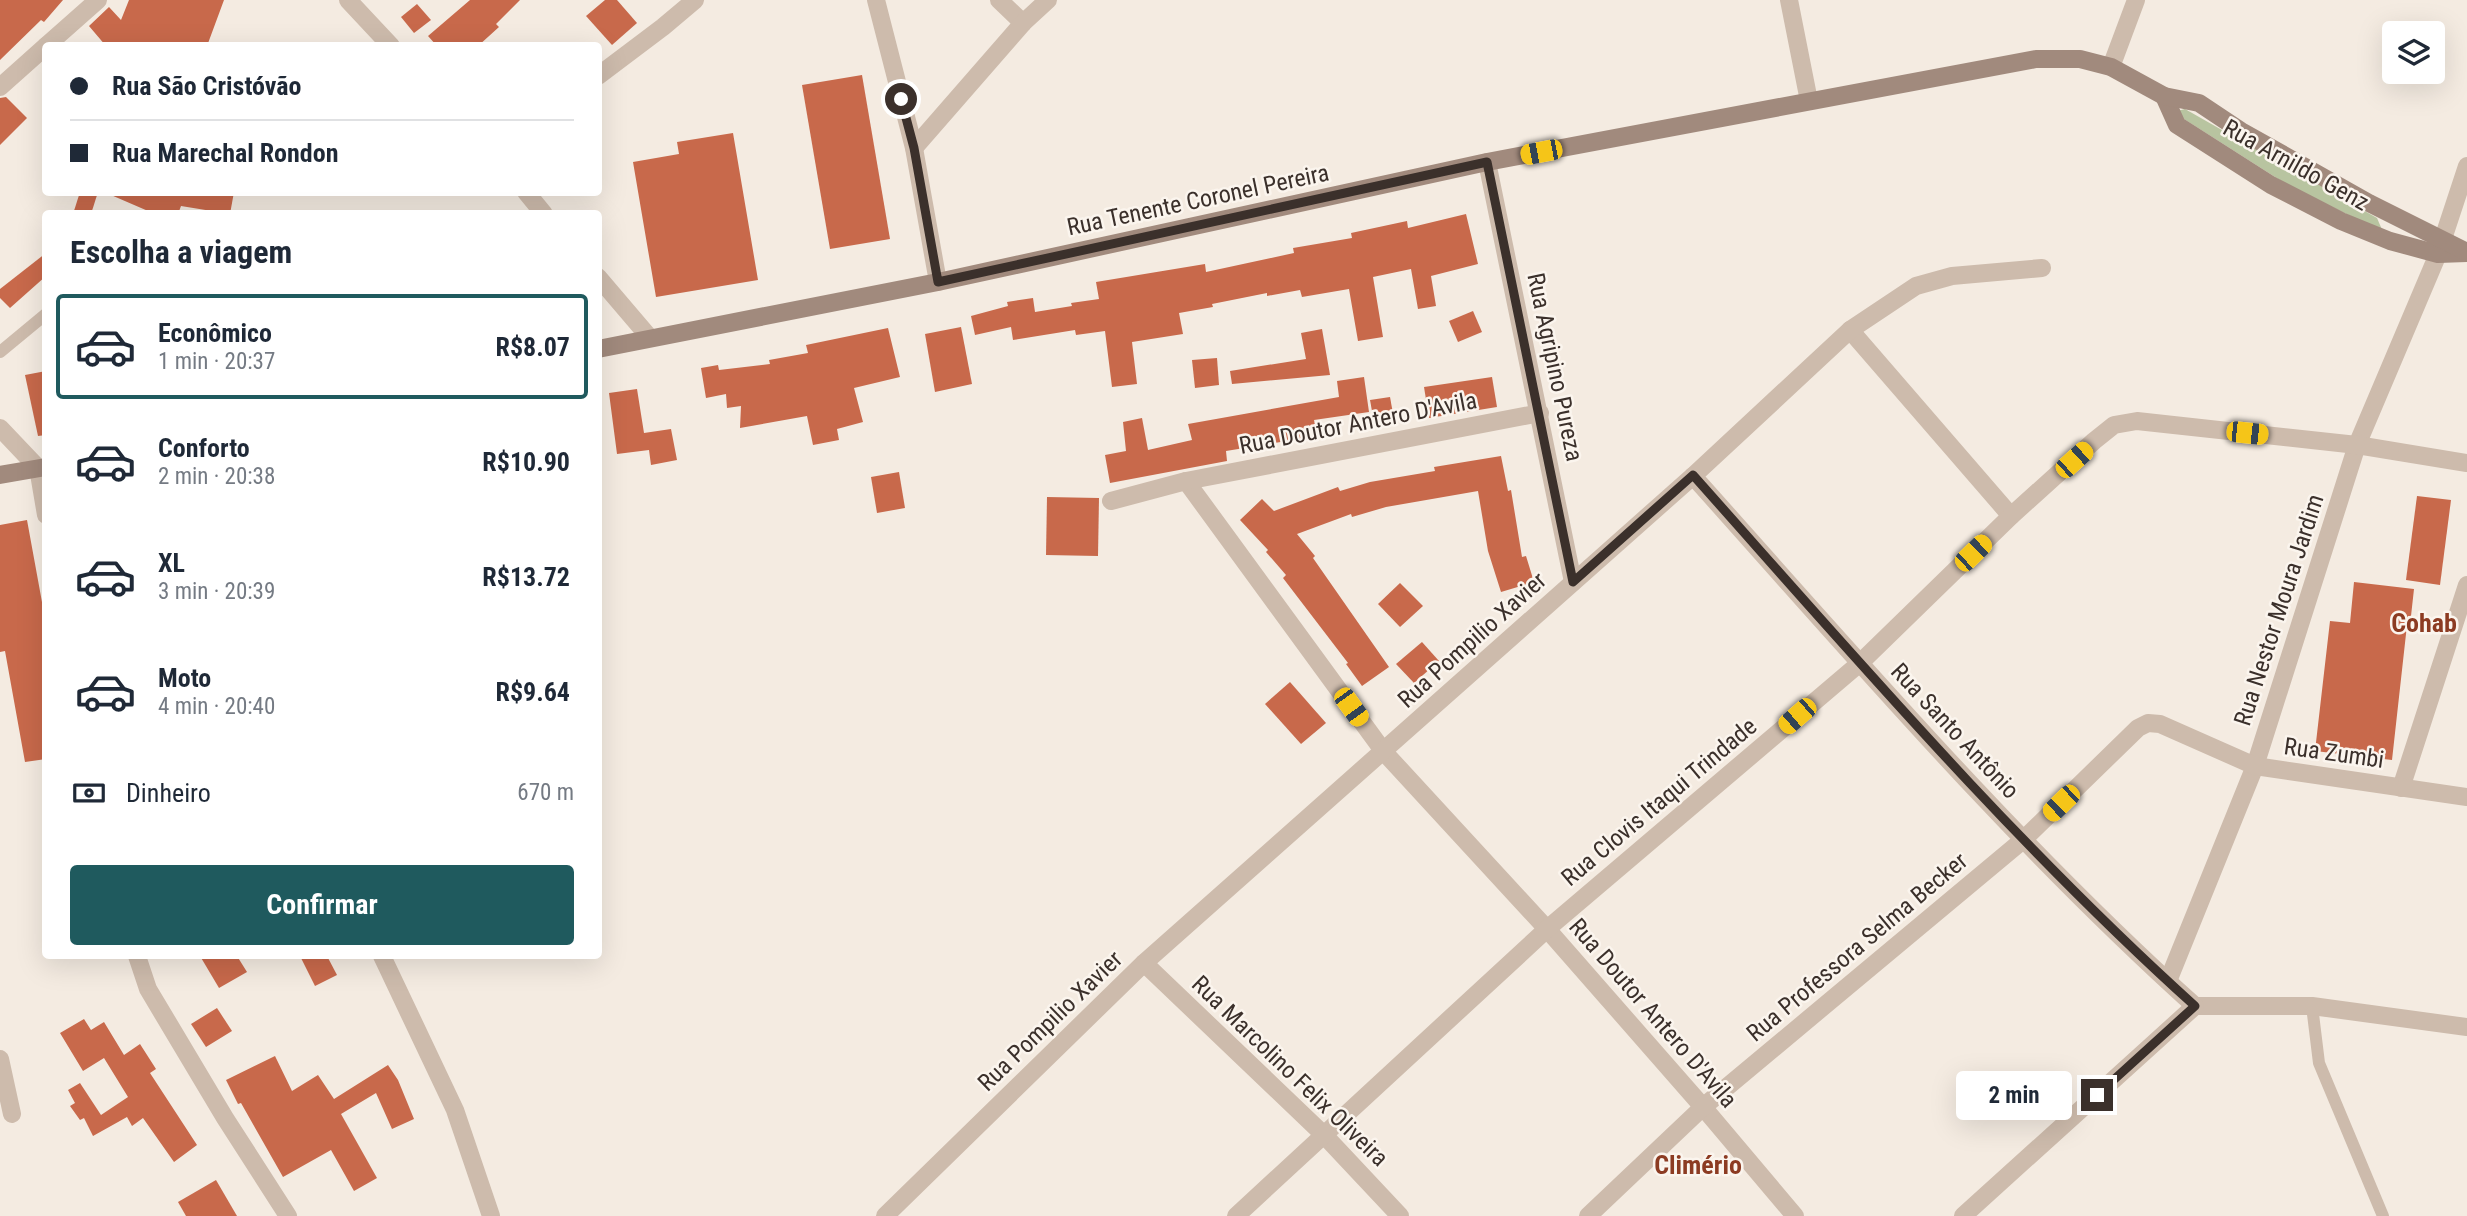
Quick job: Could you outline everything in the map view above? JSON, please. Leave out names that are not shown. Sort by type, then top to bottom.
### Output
[{"type":"main road","name":"Rua Tenente Coronel Pereira","points":[[602,348],[938,282],[1487,162],[1809,101],[2036,60],[2080,59],[2111,67]]},
{"type":"main road","name":"Rua Arnildo Genz","points":[[2111,67],[2165,96],[2199,103],[2241,131],[2440,246]]},
{"type":"main road","name":"Rua Arnildo Genz","points":[[2165,96],[2177,125],[2271,185],[2390,241],[2440,246],[2467,252]]},
{"type":"main road","points":[[0,475],[42,468]]},
{"type":"street","points":[[51,42],[98,0]]},
{"type":"street","points":[[348,0],[387,42]]},
{"type":"street","points":[[602,73],[695,0]]},
{"type":"street","points":[[876,0],[914,148],[938,282]]},
{"type":"street","points":[[999,0],[1023,23]]},
{"type":"street","points":[[914,148],[1023,23],[1048,0]]},
{"type":"street","points":[[1789,0],[1809,101]]},
{"type":"street","points":[[2111,67],[2136,0]]},
{"type":"street","points":[[0,87],[42,50]]},
{"type":"street","name":"Rua Agripino Pureza","points":[[1487,162],[1573,582]]},
{"type":"street","name":"Rua Nestor Moura Jardim","points":[[2168,981],[2255,766],[2357,445],[2440,246],[2467,166]]},
{"type":"street","points":[[529,196],[541,210]]},
{"type":"street","name":"Rua Pompilio Xavier","points":[[887,1215],[1144,963],[1693,475],[1850,330],[1916,286],[1952,276],[2042,268]]},
{"type":"street","points":[[602,282],[650,338]]},
{"type":"street","points":[[1850,330],[2011,516]]},
{"type":"street","name":"Rua Doutor Antero D'Avila","points":[[1111,500],[1186,481],[1540,413]]},
{"type":"street","name":"Rua Clovis Itaqui Trindade","points":[[1236,1216],[1547,929],[1860,663],[2011,516],[2114,425],[2137,421],[2357,445]]},
{"type":"street","points":[[0,428],[42,468]]},
{"type":"street","points":[[2357,445],[2467,463]]},
{"type":"street","name":"Rua Santo Antônio","points":[[1693,475],[2023,841],[2195,1006]]},
{"type":"street","name":"Rua Doutor Antero D'Avila","points":[[1186,481],[1384,752],[1547,929],[1796,1216]]},
{"type":"street","points":[[2401,788],[2467,586]]},
{"type":"street","name":"Rua Professora Selma Becker","points":[[1588,1216],[1703,1107],[2023,841],[2138,728],[2148,723],[2160,724]]},
{"type":"street","name":"Rua Zumbi","points":[[2160,724],[2255,766],[2467,797]]},
{"type":"street","points":[[138,959],[148,989],[225,1118],[288,1216]]},
{"type":"street","points":[[383,959],[455,1110],[491,1216]]},
{"type":"street","name":"Rua Marcolino Felix Oliveira","points":[[1144,963],[1324,1135],[1400,1216]]},
{"type":"street","points":[[1963,1216],[1982,1209],[2195,1006],[2312,1006],[2467,1027]]},
{"type":"street","points":[[0,1059],[12,1114]]},
{"type":"lane","points":[[0,352],[42,317]]},
{"type":"lane","points":[[2312,1006],[2319,1063],[2383,1216]]},
{"type":"green space","points":[[2185,109],[2377,218],[2383,232],[2286,184],[2173,112]]},
{"type":"building","points":[[0,0],[63,0],[44,22],[41,20],[0,60]]},
{"type":"building","points":[[129,0],[224,0],[208,42],[103,42],[89,26],[109,7],[121,20]]},
{"type":"building","points":[[470,0],[520,0],[496,24],[499,27],[482,42],[433,42],[428,36]]},
{"type":"building","points":[[605,0],[617,0],[637,23],[612,45],[586,16]]},
{"type":"building","points":[[417,4],[431,20],[414,33],[401,17]]},
{"type":"building","points":[[862,75],[890,239],[830,249],[802,85]]},
{"type":"building","points":[[6,97],[27,118],[0,145],[0,98]]},
{"type":"building","points":[[733,133],[758,280],[656,297],[633,162],[679,154],[677,142]]},
{"type":"building","points":[[79,196],[97,196],[92,210],[74,210]]},
{"type":"building","points":[[113,196],[233,196],[231,210],[181,206],[180,210],[146,210]]},
{"type":"building","points":[[1466,214],[1478,264],[1431,276],[1436,306],[1418,309],[1411,269],[1373,277],[1383,337],[1358,341],[1349,289],[1302,297],[1300,290],[1267,296],[1267,293],[1179,313],[1183,334],[1132,342],[1137,384],[1112,387],[1105,331],[1076,335],[1075,330],[1013,340],[1011,327],[975,335],[971,316],[1008,306],[1007,302],[1033,298],[1035,312],[1072,306],[1071,303],[1099,299],[1096,282],[1205,264],[1206,272],[1294,253],[1293,248],[1352,238],[1351,233],[1407,221],[1408,228]]},
{"type":"building","points":[[42,256],[42,280],[10,308],[0,298],[0,289]]},
{"type":"building","points":[[1473,311],[1482,332],[1458,342],[1449,321]]},
{"type":"building","points":[[961,327],[972,384],[935,392],[925,334]]},
{"type":"building","points":[[888,328],[900,377],[854,388],[863,422],[837,429],[839,440],[813,445],[807,416],[740,428],[741,406],[727,408],[726,394],[706,398],[701,368],[718,365],[719,370],[770,364],[769,360],[808,353],[806,345]]},
{"type":"building","points":[[1322,329],[1330,375],[1232,384],[1230,371],[1306,359],[1301,333]]},
{"type":"building","points":[[1217,358],[1219,385],[1195,388],[1192,360]]},
{"type":"building","points":[[42,372],[42,436],[38,436],[25,375]]},
{"type":"building","points":[[1364,377],[1369,412],[1314,420],[1317,436],[1226,451],[1227,461],[1110,483],[1105,455],[1126,451],[1123,422],[1142,418],[1148,450],[1192,440],[1188,424],[1339,397],[1337,381]]},
{"type":"building","points":[[1492,377],[1497,407],[1429,418],[1424,387]]},
{"type":"building","points":[[637,389],[644,433],[671,429],[677,460],[651,465],[649,450],[617,454],[609,393]]},
{"type":"building","points":[[1390,397],[1394,419],[1374,422],[1370,400]]},
{"type":"building","points":[[1501,456],[1508,491],[1511,490],[1522,557],[1526,556],[1534,582],[1501,592],[1488,551],[1478,491],[1386,507],[1352,517],[1351,514],[1297,534],[1315,556],[1313,558],[1389,667],[1362,686],[1346,664],[1348,663],[1283,578],[1286,575],[1266,552],[1268,550],[1240,520],[1262,499],[1274,511],[1338,487],[1340,491],[1370,482],[1435,471],[1434,467]]},
{"type":"building","points":[[899,472],[905,508],[877,513],[871,477]]},
{"type":"building","points":[[2417,496],[2451,500],[2440,585],[2406,580]]},
{"type":"building","points":[[1047,497],[1099,498],[1098,556],[1046,555]]},
{"type":"building","points":[[27,520],[42,602],[42,760],[25,762],[5,651],[0,652],[0,525]]},
{"type":"building","points":[[2354,582],[2414,589],[2411,616],[2408,616],[2392,760],[2315,751],[2330,621],[2350,623]]},
{"type":"building","points":[[1400,583],[1423,606],[1400,627],[1378,604]]},
{"type":"building","points":[[1422,642],[1439,661],[1414,683],[1396,664]]},
{"type":"building","points":[[1290,682],[1326,723],[1301,744],[1265,704]]},
{"type":"building","points":[[202,959],[239,959],[247,972],[219,988]]},
{"type":"building","points":[[302,959],[329,959],[337,975],[315,986]]},
{"type":"building","points":[[217,1008],[232,1031],[206,1047],[191,1024]]},
{"type":"building","points":[[84,1019],[91,1030],[104,1022],[124,1055],[140,1044],[156,1069],[150,1073],[197,1145],[174,1162],[143,1118],[132,1126],[127,1117],[93,1136],[84,1118],[80,1120],[70,1106],[75,1103],[68,1090],[80,1083],[101,1115],[128,1097],[104,1058],[83,1071],[60,1033]]},
{"type":"building","points":[[275,1056],[292,1091],[318,1075],[334,1099],[388,1065],[398,1080],[414,1119],[392,1129],[376,1093],[341,1114],[377,1178],[354,1191],[331,1150],[283,1177],[226,1080]]},
{"type":"building","points":[[216,1180],[237,1216],[186,1216],[178,1202]]},
{"type":"district","name":"Cohab","points":[[2424,623]]},
{"type":"district","name":"Climério","points":[[1698,1165]]},
{"type":"route","points":[[901,99],[914,148],[938,282],[1487,162],[1573,582],[1693,475],[2023,841],[2195,1006],[2097,1095]]}]
